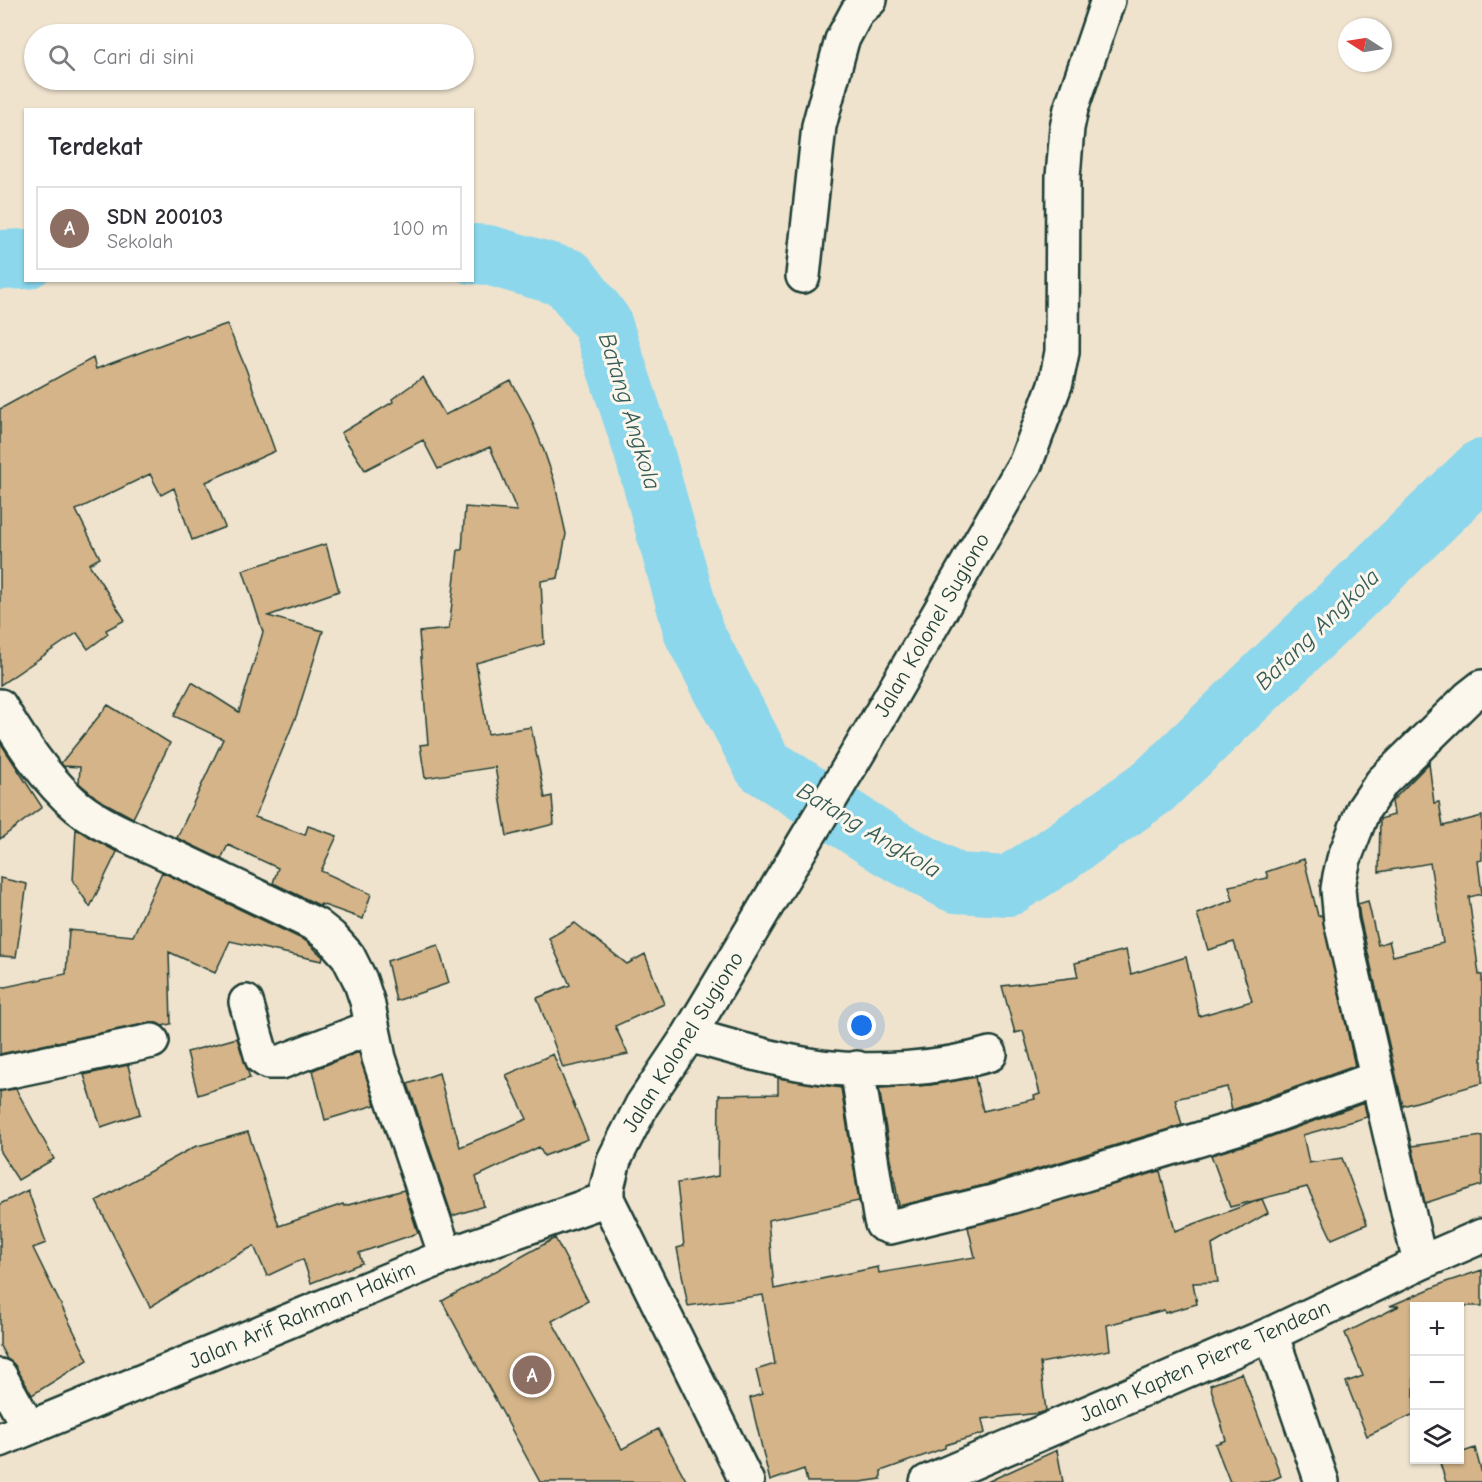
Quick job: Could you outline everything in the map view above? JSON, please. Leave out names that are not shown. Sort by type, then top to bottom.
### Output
[{"type":"street","points":[[803,276],[819,126],[842,40],[856,12],[870,0]]},
{"type":"street","name":"Jalan Kolonel Sugiono","points":[[607,1199],[610,1174],[621,1143],[642,1105],[689,1035],[874,726],[1026,462],[1056,382],[1062,352],[1063,177],[1067,128],[1071,108],[1108,0]]},
{"type":"street","points":[[1420,1263],[1341,921],[1338,889],[1344,859],[1363,810],[1382,783],[1459,706],[1482,687]]},
{"type":"street","points":[[0,706],[15,732],[40,766],[63,793],[80,808],[116,830],[316,925],[332,937],[348,956],[367,1001],[379,1058],[446,1256]]},
{"type":"street","points":[[246,1002],[262,1058],[272,1063],[281,1062],[372,1027]]},
{"type":"street","points":[[689,1035],[772,1058],[823,1067],[942,1065],[990,1054]]},
{"type":"street","points":[[0,1073],[152,1041]]},
{"type":"street","points":[[857,1068],[880,1216],[882,1224],[890,1227],[993,1202],[1253,1123],[1377,1078]]},
{"type":"street","points":[[607,1199],[747,1482]]},
{"type":"street","name":"Jalan Arif Rahman Hakim","points":[[15,1434],[446,1256],[607,1199]]},
{"type":"street","name":"Jalan Kapten Pierre Tendean","points":[[927,1482],[1271,1334],[1482,1236]]},
{"type":"street","points":[[1271,1334],[1322,1482]]},
{"type":"street","points":[[0,1376],[15,1434]]},
{"type":"building","points":[[227,324],[246,369],[275,451],[206,482],[225,527],[192,540],[174,488],[161,495],[150,474],[76,510],[100,558],[89,564],[125,620],[106,630],[108,634],[88,649],[77,633],[0,685],[0,409],[93,358],[96,369],[187,335],[188,337]]},
{"type":"building","points":[[423,377],[445,415],[511,381],[528,412],[543,448],[554,480],[566,534],[558,578],[541,581],[544,644],[476,663],[488,734],[531,727],[545,798],[552,796],[554,824],[507,836],[495,767],[425,778],[420,745],[428,744],[419,632],[449,629],[458,550],[462,550],[465,507],[517,511],[490,447],[438,469],[423,440],[365,470],[341,433],[393,402],[392,399]]},
{"type":"building","points":[[326,544],[339,591],[268,616],[323,631],[297,714],[255,817],[305,835],[308,826],[337,836],[321,871],[371,894],[363,919],[321,904],[321,906],[273,883],[278,868],[228,845],[221,859],[177,838],[223,739],[174,716],[192,682],[239,712],[263,632],[243,570]]},
{"type":"building","points":[[108,705],[170,743],[133,818],[98,799],[79,783],[80,767],[63,766],[61,763]]},
{"type":"building","points":[[0,742],[42,807],[0,839]]},
{"type":"building","points":[[1429,763],[1434,803],[1439,802],[1443,826],[1482,816],[1482,860],[1478,861],[1482,894],[1469,897],[1479,975],[1482,975],[1482,1083],[1403,1106],[1358,904],[1368,901],[1378,945],[1389,941],[1393,956],[1443,943],[1430,863],[1379,872],[1380,819],[1394,815],[1392,801]]},
{"type":"building","points":[[76,829],[117,852],[90,907],[73,881]]},
{"type":"building","points":[[1304,859],[1318,916],[1322,915],[1355,1066],[1232,1110],[1227,1087],[1175,1099],[1182,1125],[988,1184],[899,1206],[879,1088],[931,1085],[975,1077],[983,1111],[1035,1099],[1034,1096],[1040,1094],[1023,1031],[1015,1033],[1002,986],[1078,977],[1075,963],[1126,950],[1131,974],[1186,957],[1199,1016],[1252,1001],[1234,942],[1208,950],[1197,914],[1233,900],[1229,886],[1268,878],[1266,872]]},
{"type":"building","points":[[162,872],[306,941],[323,957],[322,961],[230,941],[215,973],[169,952],[171,1024],[162,1026],[157,1023],[148,1023],[0,1054],[0,988],[66,974],[69,930],[133,936]]},
{"type":"building","points":[[0,878],[27,884],[16,957],[0,956]]},
{"type":"building","points":[[575,923],[627,964],[645,954],[664,1004],[615,1026],[628,1054],[563,1068],[537,998],[570,985],[549,938]]},
{"type":"building","points":[[438,945],[449,983],[396,1001],[387,961]]},
{"type":"building","points":[[237,1038],[250,1078],[198,1095],[187,1052]]},
{"type":"building","points":[[359,1052],[375,1105],[325,1120],[313,1070]]},
{"type":"building","points":[[553,1054],[588,1139],[544,1156],[539,1147],[476,1177],[484,1206],[452,1216],[408,1084],[439,1073],[460,1147],[527,1119],[506,1075]]},
{"type":"building","points":[[128,1065],[140,1114],[101,1127],[84,1075]]},
{"type":"building","points":[[778,1078],[841,1088],[859,1201],[768,1220],[774,1289],[878,1267],[879,1273],[975,1257],[968,1227],[1160,1171],[1175,1231],[1262,1199],[1268,1213],[1212,1245],[1218,1282],[1193,1283],[1197,1304],[1107,1325],[1110,1350],[1040,1363],[1046,1411],[982,1419],[985,1433],[945,1445],[945,1448],[881,1471],[881,1479],[860,1482],[807,1482],[804,1469],[770,1481],[750,1398],[762,1394],[756,1370],[775,1364],[763,1295],[688,1306],[677,1248],[684,1246],[677,1183],[718,1176],[719,1095],[778,1094]]},
{"type":"building","points":[[16,1089],[54,1159],[18,1180],[0,1152],[0,1091]]},
{"type":"building","points":[[1364,1103],[1367,1117],[1303,1135],[1309,1163],[1342,1158],[1367,1224],[1332,1239],[1307,1187],[1230,1207],[1211,1155],[1259,1141]]},
{"type":"building","points":[[248,1132],[279,1226],[343,1204],[344,1206],[404,1190],[418,1233],[359,1253],[362,1263],[311,1283],[303,1259],[267,1276],[254,1246],[218,1265],[150,1307],[96,1201],[194,1147]]},
{"type":"building","points":[[1482,1136],[1482,1185],[1425,1203],[1412,1146]]},
{"type":"building","points":[[28,1190],[46,1243],[33,1248],[88,1360],[32,1395],[16,1367],[7,1359],[0,1346],[0,1204]]},
{"type":"building","points":[[555,1238],[588,1301],[552,1321],[622,1449],[658,1429],[687,1482],[540,1482],[442,1301]]},
{"type":"building","points":[[1482,1270],[1482,1306],[1464,1306],[1464,1302],[1410,1302],[1410,1416],[1367,1436],[1346,1382],[1363,1376],[1345,1333],[1399,1306],[1390,1306],[1446,1282]]},
{"type":"building","points":[[1242,1373],[1281,1476],[1268,1482],[1230,1482],[1215,1444],[1226,1440],[1210,1385]]},
{"type":"building","points":[[1475,1448],[1482,1482],[1446,1482],[1440,1464],[1464,1464],[1464,1452]]},
{"type":"building","points":[[1057,1450],[1063,1482],[987,1482]]},
{"type":"waterway","name":"Batang Angkola","points":[[474,254],[488,255],[568,278],[602,323],[643,448],[694,633],[763,765],[891,848],[956,883],[1008,886],[1053,858],[1153,787],[1482,469]]},
{"type":"waterway","name":"Batang Angkola","points":[[0,260],[24,259]]},
{"type":"place","name":"SDN 200103","points":[[532,1375]]}]
